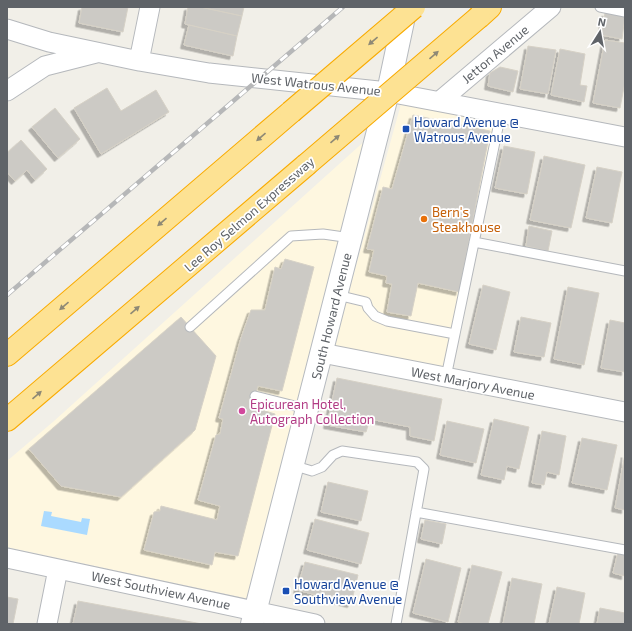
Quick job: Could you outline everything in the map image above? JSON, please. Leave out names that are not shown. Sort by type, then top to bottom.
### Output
[{"type":"highway","points":[[7,355],[414,7]]},
{"type":"highway","name":"Lee Roy Selmon Expressway","points":[[7,420],[484,12]]},
{"type":"main road","name":"South Howard Avenue","points":[[253,617],[388,92],[406,7]]},
{"type":"street","points":[[139,61],[150,7]]},
{"type":"street","name":"Jetton Avenue","points":[[440,101],[551,7]]},
{"type":"street","name":"West Watrous Avenue","points":[[7,29],[49,42],[139,61],[209,73],[388,92],[625,137]]},
{"type":"street","points":[[7,91],[45,66],[101,52]]},
{"type":"street","name":"West Marjory Avenue","points":[[322,353],[625,412]]},
{"type":"street","name":"West Southview Avenue","points":[[7,558],[253,617],[315,624]]},
{"type":"street","points":[[47,624],[58,569]]},
{"type":"lane","points":[[600,7],[625,12]]},
{"type":"lane","points":[[446,377],[501,113]]},
{"type":"lane","points":[[190,327],[291,236],[323,234],[351,238]]},
{"type":"lane","points":[[474,242],[625,271]]},
{"type":"lane","points":[[337,295],[366,302],[368,308],[375,316],[388,321],[455,334]]},
{"type":"lane","points":[[255,396],[307,409]]},
{"type":"lane","points":[[292,466],[312,471],[322,467],[333,455],[342,451],[417,462],[424,469],[396,624]]},
{"type":"lane","points":[[416,512],[625,550]]},
{"type":"shaded area","points":[[401,104],[496,121],[444,370],[333,349]]},
{"type":"shaded area","points":[[368,138],[249,599],[7,547],[7,461],[54,421]]},
{"type":"water","points":[[44,511],[52,512],[51,516],[81,522],[82,518],[90,519],[87,535],[41,526]]},
{"type":"building","points":[[82,7],[128,7],[123,32],[79,23]]},
{"type":"building","points":[[188,7],[200,7],[242,16],[237,36],[185,24]]},
{"type":"building","points":[[200,7],[244,7],[242,16]]},
{"type":"building","points":[[605,13],[625,16],[622,39],[601,35]]},
{"type":"building","points":[[189,25],[237,36],[233,56],[184,45]]},
{"type":"building","points":[[605,40],[625,43],[625,82],[620,108],[593,103]]},
{"type":"building","points":[[528,46],[556,50],[548,94],[520,89]]},
{"type":"building","points":[[560,49],[585,54],[580,85],[587,86],[584,102],[551,95]]},
{"type":"building","points":[[500,67],[518,71],[513,92],[488,86],[490,73]]},
{"type":"building","points":[[107,88],[121,111],[156,90],[169,112],[101,154],[74,108]]},
{"type":"building","points":[[55,108],[80,139],[58,158],[32,127]]},
{"type":"building","name":"Bern's Steakhouse","points":[[413,115],[490,131],[459,292],[418,283],[411,316],[387,312],[392,284],[386,283],[387,276],[369,272],[374,250],[367,249],[383,187],[392,189]]},
{"type":"building","points":[[21,140],[47,169],[35,180],[27,170],[15,181],[7,172],[7,153]]},
{"type":"building","points":[[504,146],[535,152],[527,194],[495,188]]},
{"type":"building","points":[[544,156],[585,165],[571,228],[530,220]]},
{"type":"building","points":[[597,167],[622,172],[612,223],[586,218]]},
{"type":"building","points":[[529,226],[552,231],[548,251],[526,246]]},
{"type":"building","name":"Epicurean Hotel, Autograph Collection","points":[[285,259],[314,267],[282,391],[258,386],[252,407],[275,414],[238,556],[215,552],[212,565],[144,550],[154,512],[160,511],[161,506],[217,520],[220,506],[198,500],[216,435],[220,434],[223,419],[219,418],[241,338],[251,310],[265,310],[275,267],[281,269]]},
{"type":"building","points":[[483,285],[510,292],[496,350],[469,344]]},
{"type":"building","points":[[568,287],[599,293],[584,365],[554,359]]},
{"type":"building","points":[[181,317],[216,356],[195,430],[121,497],[61,486],[29,449]]},
{"type":"building","points":[[521,317],[551,323],[544,357],[514,352]]},
{"type":"building","points":[[610,320],[625,323],[625,372],[601,368]]},
{"type":"building","points":[[337,378],[442,399],[434,441],[410,436],[410,427],[370,419],[366,432],[327,425]]},
{"type":"building","points":[[494,419],[529,427],[519,469],[507,466],[504,480],[481,475]]},
{"type":"building","points":[[447,421],[484,429],[476,463],[440,455]]},
{"type":"building","points":[[542,431],[566,436],[559,475],[547,472],[544,485],[532,483]]},
{"type":"building","points":[[582,438],[617,445],[607,490],[572,483]]},
{"type":"building","points":[[625,454],[625,510],[615,508]]},
{"type":"building","points":[[328,482],[368,491],[361,521],[321,512]]},
{"type":"building","points":[[315,519],[369,533],[361,564],[307,550]]},
{"type":"building","points":[[425,520],[446,524],[442,544],[421,539]]},
{"type":"building","points":[[618,552],[625,554],[625,576],[613,573]]},
{"type":"building","points":[[426,559],[461,568],[448,622],[413,613]]},
{"type":"building","points":[[305,562],[358,575],[351,604],[297,590]]},
{"type":"building","points":[[472,565],[502,572],[488,624],[465,624],[458,622]]},
{"type":"building","points":[[512,578],[542,584],[534,624],[503,624]]},
{"type":"building","points":[[557,587],[585,593],[579,624],[549,624]]},
{"type":"building","points":[[7,597],[18,599],[13,624],[7,624]]},
{"type":"building","points":[[78,601],[202,624],[73,624]]},
{"type":"building","points":[[600,608],[625,613],[625,624],[597,624]]},
{"type":"railway","points":[[7,295],[343,7]]},
{"type":"place","name":"Howard Avenue @ Watrous Avenue","points":[[406,129]]},
{"type":"place","name":"Bern's Steakhouse","points":[[424,219]]},
{"type":"place","name":"Epicurean Hotel, Autograph Collection","points":[[242,411]]},
{"type":"place","name":"Howard Avenue @ Southview Avenue","points":[[286,591]]}]
